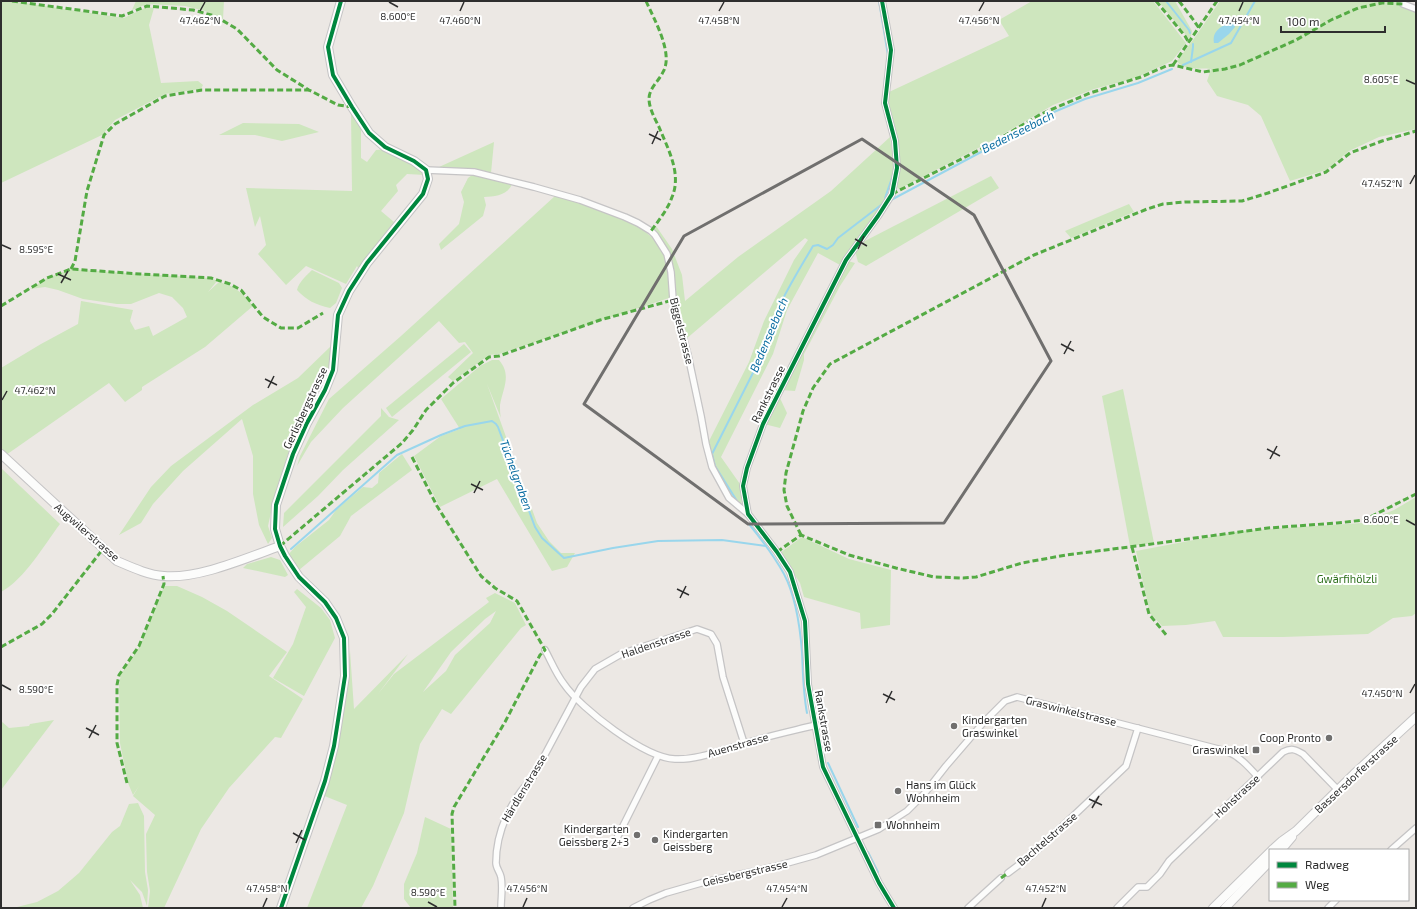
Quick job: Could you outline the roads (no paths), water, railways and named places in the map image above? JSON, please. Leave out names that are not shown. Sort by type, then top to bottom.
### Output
[{"type":"street","points":[[340,1],[328,47],[334,75],[369,133],[385,147],[414,161],[426,170]]},
{"type":"street","name":"Rankstrasse","points":[[882,1],[891,50],[885,103],[895,141],[897,168],[892,194],[846,260],[763,424],[747,468],[743,486],[748,514],[777,552],[790,572],[804,621],[808,684],[824,767],[879,883],[894,908]]},
{"type":"street","points":[[1403,4],[1416,9]]},
{"type":"street","name":"Biggelstrasse","points":[[426,170],[474,172],[534,187],[580,200],[625,217],[655,234],[667,254],[671,272],[673,300],[688,355],[712,467],[729,498],[748,514]]},
{"type":"street","name":"Gerlisbergstrasse","points":[[281,908],[327,774],[334,746],[344,676],[344,638],[336,618],[325,602],[299,577],[285,556],[280,546],[275,529],[276,505],[293,454],[307,423],[325,390],[333,370],[338,315],[349,291],[367,263],[423,194],[428,179],[426,170]]},
{"type":"street","name":"Augwilerstrasse","points":[[1,454],[117,561],[139,570],[163,576],[198,574],[280,546]]},
{"type":"street","name":"Haldenstrasse","points":[[575,697],[596,669],[621,654],[697,629],[711,634],[716,644],[722,677],[744,743]]},
{"type":"street","name":"Auenstrasse","points":[[545,650],[564,685],[587,709],[637,746],[658,756],[682,759],[706,755],[744,743],[816,726]]},
{"type":"street","name":"Härdlenstrasse","points":[[501,908],[501,876],[496,865],[496,847],[502,826],[521,789],[533,777],[575,697]]},
{"type":"street","name":"Graswinkelstrasse","points":[[858,838],[879,829],[908,811],[983,723],[1002,704],[1009,699],[1017,697],[1230,752],[1242,761],[1258,777]]},
{"type":"street","name":"Bassersdorferstrasse","points":[[1282,849],[1296,831],[1416,717]]},
{"type":"street","name":"Bachtelstrasse","points":[[1008,873],[1032,856],[1126,766],[1138,728]]},
{"type":"street","name":"Hohstrasse","points":[[1118,908],[1138,887],[1147,887],[1160,874],[1169,861],[1283,752],[1288,750],[1296,750],[1303,754],[1338,790]]},
{"type":"street","points":[[617,838],[658,756]]},
{"type":"street","points":[[1392,849],[1416,828]]},
{"type":"street","name":"Bassersdorferstrasse","points":[[1273,849],[1296,831]]},
{"type":"street","name":"Geissbergstrasse","points":[[633,908],[666,893],[701,883],[802,859],[858,838]]},
{"type":"street","points":[[1213,908],[1269,853]]},
{"type":"street","points":[[1225,908],[1269,862]]},
{"type":"street","points":[[968,908],[1002,878]]},
{"type":"water","points":[[1229,22],[1234,23],[1235,27],[1218,43],[1214,43],[1215,33]]},
{"type":"waterway","points":[[879,1],[888,55]]},
{"type":"waterway","points":[[1166,1],[1190,33]]},
{"type":"waterway","name":"Bedenseebach","points":[[1183,65],[1231,43],[1255,1]]},
{"type":"waterway","points":[[1191,62],[1193,44]]},
{"type":"waterway","name":"Bedenseebach","points":[[891,200],[998,143],[1042,117],[1085,99],[1138,83],[1172,69]]},
{"type":"waterway","points":[[884,93],[885,77]]},
{"type":"waterway","points":[[885,198],[893,175]]},
{"type":"waterway","name":"Bedenseebach","points":[[737,501],[715,466],[712,454],[764,351],[772,323],[784,297],[813,246],[818,245],[827,249],[833,245],[838,238],[881,205]]},
{"type":"waterway","name":"Tüchelgraben","points":[[291,549],[397,455],[465,426],[492,421],[498,427],[535,527],[542,538],[564,558],[658,541],[722,540],[766,546]]},
{"type":"waterway","name":"Bedenseebach","points":[[749,524],[776,561],[792,592],[800,632],[807,713]]},
{"type":"waterway","name":"Bedenseebach","points":[[828,763],[858,827]]},
{"type":"waterway","name":"Bedenseebach","points":[[868,852],[878,872]]},
{"type":"place","name":"Kindergarten Graswinkel","points":[[954,726]]},
{"type":"place","name":"Coop Pronto","points":[[1329,738]]},
{"type":"place","name":"Graswinkel","points":[[1256,750]]},
{"type":"place","name":"Hans im Glück Wohnheim","points":[[898,791]]},
{"type":"place","name":"Wohnheim","points":[[878,825]]},
{"type":"place","name":"Kindergarten Geissberg 2+3","points":[[637,835]]},
{"type":"place","name":"Kindergarten Geissberg","points":[[655,840]]},
{"type":"park label","name":"Gwärfihölzli","points":[[1347,579]]}]
